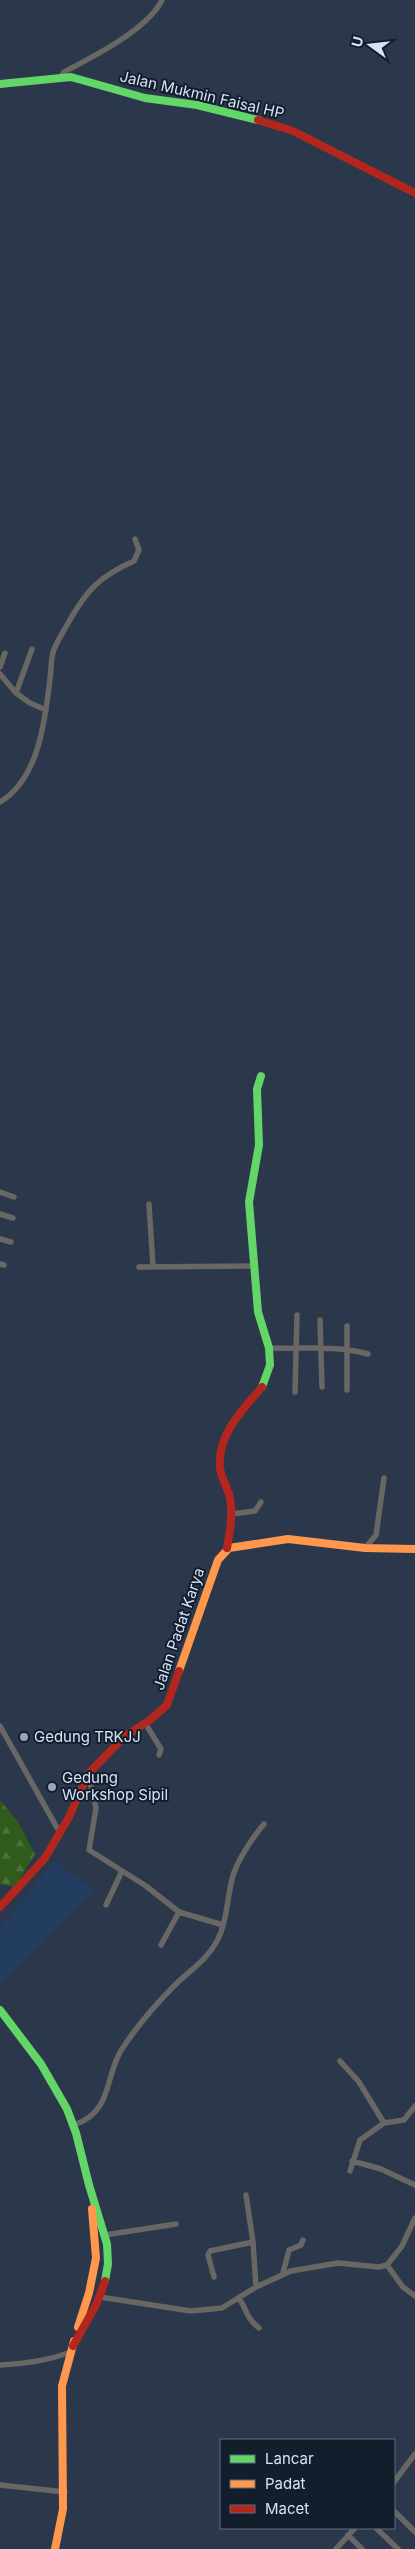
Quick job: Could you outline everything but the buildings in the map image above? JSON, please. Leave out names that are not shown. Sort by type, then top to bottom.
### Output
[{"type":"main road","name":"Jalan Mukmin Faisal HP","points":[[0,84],[60,78],[81,79],[139,97],[197,105],[270,123],[292,131],[415,193]]},
{"type":"main road","points":[[260,1076],[257,1089],[259,1144],[249,1202],[258,1312],[269,1348],[267,1378],[237,1416],[228,1430],[221,1449],[220,1469],[230,1496],[232,1514],[232,1529],[228,1548],[296,1538],[364,1548],[415,1548]]},
{"type":"main road","name":"Jalan Padat Karya","points":[[0,1907],[36,1871],[60,1833],[88,1774],[119,1742],[162,1710],[171,1697],[182,1659],[218,1560],[228,1548]]},
{"type":"main road","points":[[0,2010],[48,2075],[66,2106],[74,2125],[91,2193],[105,2235],[108,2265],[100,2297],[72,2349]]},
{"type":"main road","points":[[55,2549],[63,2518],[65,2492],[62,2386],[96,2258],[91,2193]]},
{"type":"street","points":[[60,78],[64,72],[127,36],[153,12],[162,0]]},
{"type":"street","points":[[0,802],[12,795],[28,772],[46,710],[52,659],[58,642],[85,594],[113,570],[134,561],[139,550],[135,539]]},
{"type":"street","points":[[16,693],[32,649]]},
{"type":"street","points":[[0,667],[4,653]]},
{"type":"street","points":[[0,674],[16,693],[30,703],[46,710]]},
{"type":"street","points":[[0,1192],[14,1197]]},
{"type":"street","points":[[150,1204],[153,1267]]},
{"type":"street","points":[[0,1214],[13,1218]]},
{"type":"street","points":[[0,1239],[11,1242]]},
{"type":"street","points":[[139,1267],[254,1266]]},
{"type":"street","points":[[295,1392],[297,1315]]},
{"type":"street","points":[[320,1320],[322,1387]]},
{"type":"street","points":[[347,1326],[347,1390]]},
{"type":"street","points":[[269,1348],[346,1350],[368,1354]]},
{"type":"street","points":[[364,1548],[376,1536],[384,1478]]},
{"type":"street","points":[[232,1514],[254,1511],[261,1502]]},
{"type":"street","points":[[145,1723],[161,1748],[159,1755]]},
{"type":"street","points":[[0,1726],[60,1833]]},
{"type":"street","points":[[88,1774],[96,1808],[89,1850],[146,1886],[179,1912],[223,1925]]},
{"type":"street","points":[[74,2125],[92,2115],[109,2088],[115,2061],[123,2048],[170,1990],[207,1956],[223,1925],[233,1873],[251,1840],[264,1824]]},
{"type":"street","points":[[106,1905],[122,1871]]},
{"type":"street","points":[[161,1945],[179,1912]]},
{"type":"street","points":[[340,2062],[359,2082],[384,2123]]},
{"type":"street","points":[[350,2171],[360,2140],[384,2123],[404,2120],[415,2106]]},
{"type":"street","points":[[352,2162],[381,2168],[406,2183],[415,2186]]},
{"type":"street","points":[[246,2195],[254,2242],[256,2287]]},
{"type":"street","points":[[100,2297],[191,2311],[222,2308],[256,2287],[283,2274],[318,2264],[345,2263],[379,2267],[387,2265],[402,2246],[415,2218]]},
{"type":"street","points":[[105,2235],[176,2224]]},
{"type":"street","points":[[283,2274],[289,2250],[300,2245],[303,2240]]},
{"type":"street","points":[[214,2277],[208,2255],[210,2251],[254,2242]]},
{"type":"street","points":[[387,2265],[403,2287],[415,2296]]},
{"type":"street","points":[[239,2298],[246,2316],[259,2328]]},
{"type":"street","points":[[0,2365],[25,2364],[50,2359],[72,2349]]},
{"type":"street","points":[[395,2481],[415,2454]]},
{"type":"street","points":[[0,2485],[65,2492]]},
{"type":"street","points":[[395,2513],[415,2532]]},
{"type":"street","points":[[336,2549],[354,2529]]},
{"type":"street","points":[[377,2529],[398,2549]]},
{"type":"street","points":[[348,2535],[362,2549]]},
{"type":"shaded area","points":[[56,1860],[94,1891],[0,1984],[0,1928]]},
{"type":"green space","points":[[0,1800],[18,1822],[35,1854],[15,1887],[0,1884]]},
{"type":"traffic: fast","points":[[0,84],[71,77],[145,98],[197,105],[258,120]]},
{"type":"traffic: fast","points":[[261,1076],[257,1089],[259,1145],[249,1202],[258,1312],[269,1348],[270,1365],[262,1387]]},
{"type":"traffic: fast","points":[[0,2010],[41,2064],[67,2109],[76,2133],[107,2244],[108,2264],[105,2281]]},
{"type":"traffic: slow","points":[[179,1671],[218,1560],[229,1548],[288,1539],[365,1548],[415,1549]]},
{"type":"traffic: slow","points":[[78,2327],[89,2293],[96,2258],[92,2209]]},
{"type":"traffic: slow","points":[[55,2549],[63,2509],[62,2386],[74,2341]]},
{"type":"traffic: jam","points":[[258,120],[293,131],[415,193]]},
{"type":"traffic: jam","points":[[227,1548],[231,1504],[220,1468],[222,1445],[232,1424],[262,1387]]},
{"type":"traffic: jam","points":[[0,1907],[45,1858],[69,1817],[88,1774],[125,1736],[150,1720],[167,1705],[179,1671]]},
{"type":"traffic: jam","points":[[73,2346],[97,2303],[105,2281]]},
{"type":"place","name":"Gedung TRKJJ","points":[[24,1737]]},
{"type":"place","name":"Gedung Workshop Sipil","points":[[52,1787]]}]
